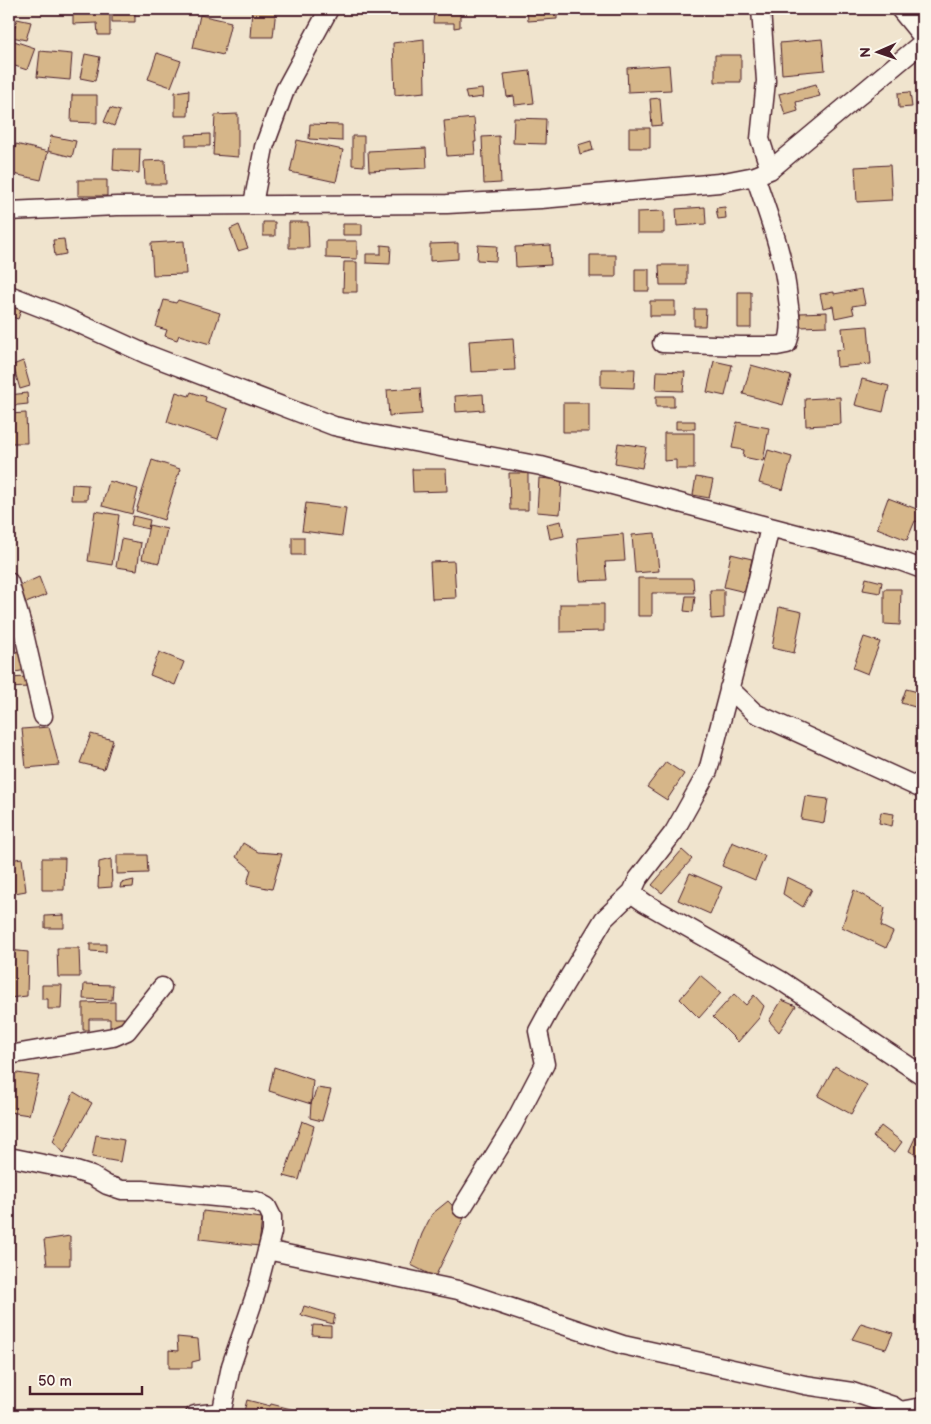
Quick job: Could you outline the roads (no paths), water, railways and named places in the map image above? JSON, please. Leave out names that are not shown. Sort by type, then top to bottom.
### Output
[{"type":"street","points":[[253,204],[264,147],[285,90],[329,9]]},
{"type":"street","points":[[662,343],[777,346],[787,344],[790,335],[791,320],[786,279],[762,173],[760,139],[766,81],[761,9]]},
{"type":"street","points":[[900,9],[922,36]]},
{"type":"street","points":[[9,211],[117,206],[447,204],[541,200],[719,183],[762,173],[922,43]]},
{"type":"street","points":[[9,295],[58,314],[164,362],[334,426],[541,466],[900,561],[922,569]]},
{"type":"street","points":[[462,1208],[512,1127],[545,1064],[538,1031],[552,1004],[604,919],[634,890],[638,879],[674,832],[708,771],[770,527]]},
{"type":"street","points":[[9,582],[22,625],[43,716]]},
{"type":"street","points":[[729,688],[755,713],[922,789]]},
{"type":"street","points":[[634,890],[638,898],[645,903],[780,980],[922,1075]]},
{"type":"street","points":[[9,1055],[113,1037],[127,1031],[162,987]]},
{"type":"street","points":[[9,1157],[73,1170],[92,1176],[107,1185],[122,1190],[143,1190],[256,1201],[267,1207],[272,1217],[272,1232],[256,1292],[231,1366],[222,1414],[195,1415]]},
{"type":"street","points":[[267,1250],[458,1290],[623,1345],[805,1385],[852,1392],[893,1406],[899,1413],[922,1407]]}]
